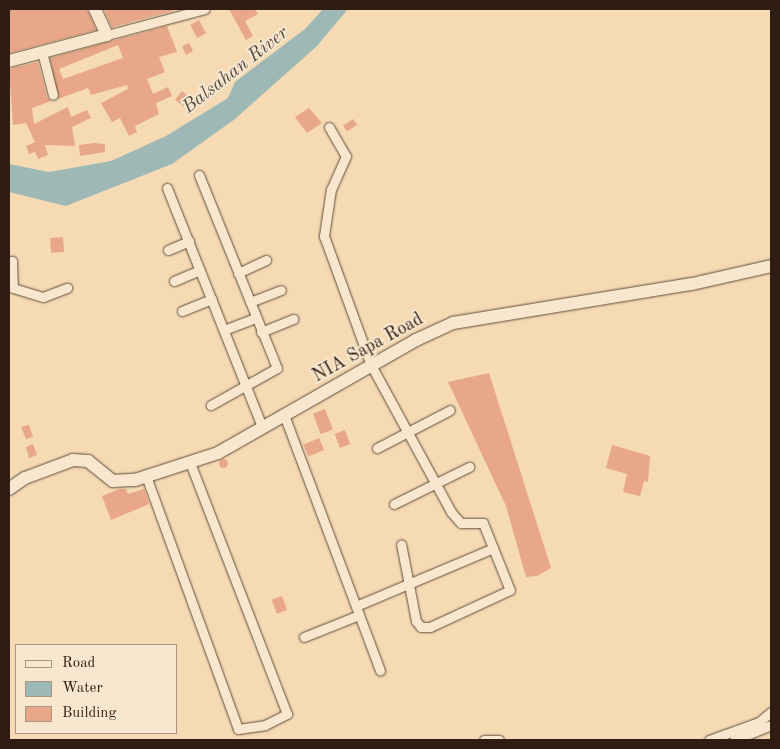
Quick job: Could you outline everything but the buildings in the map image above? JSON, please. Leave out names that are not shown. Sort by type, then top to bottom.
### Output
[{"type":"street","points":[[94,9],[107,35]]},
{"type":"street","points":[[9,61],[205,9]]},
{"type":"street","points":[[42,52],[53,94]]},
{"type":"street","points":[[329,127],[346,156],[331,190],[324,236],[371,365],[451,512],[461,523],[482,523],[510,590],[430,627],[417,625],[401,544]]},
{"type":"street","points":[[198,175],[277,368],[211,405]]},
{"type":"street","points":[[167,188],[262,427]]},
{"type":"street","points":[[168,250],[189,241]]},
{"type":"street","points":[[238,273],[266,260]]},
{"type":"street","points":[[9,261],[12,262],[14,288],[43,297],[68,288]]},
{"type":"street","name":"NIA Sapa Road","points":[[9,489],[25,478],[73,460],[88,461],[113,481],[146,476],[218,453],[371,365],[454,323],[692,284],[771,266]]},
{"type":"street","points":[[174,280],[200,270]]},
{"type":"street","points":[[250,302],[281,290]]},
{"type":"street","points":[[182,311],[212,299]]},
{"type":"street","points":[[224,330],[256,318]]},
{"type":"street","points":[[261,332],[293,319]]},
{"type":"street","points":[[377,448],[450,410]]},
{"type":"street","points":[[284,415],[380,670]]},
{"type":"street","points":[[146,476],[238,729],[265,724],[287,714],[190,462]]},
{"type":"street","points":[[394,504],[469,467]]},
{"type":"street","points":[[356,606],[493,548]]},
{"type":"street","points":[[304,637],[359,615]]},
{"type":"street","points":[[709,740],[759,722],[771,712]]},
{"type":"street","points":[[734,740],[771,725]]},
{"type":"street","points":[[484,740],[500,740]]},
{"type":"water","points":[[323,9],[348,9],[317,46],[235,119],[172,164],[66,206],[9,192],[9,164],[49,172],[111,161],[166,136],[228,98],[235,82],[305,29]]},
{"type":"water label","name":"Balsahan River","points":[[236,71]]}]
